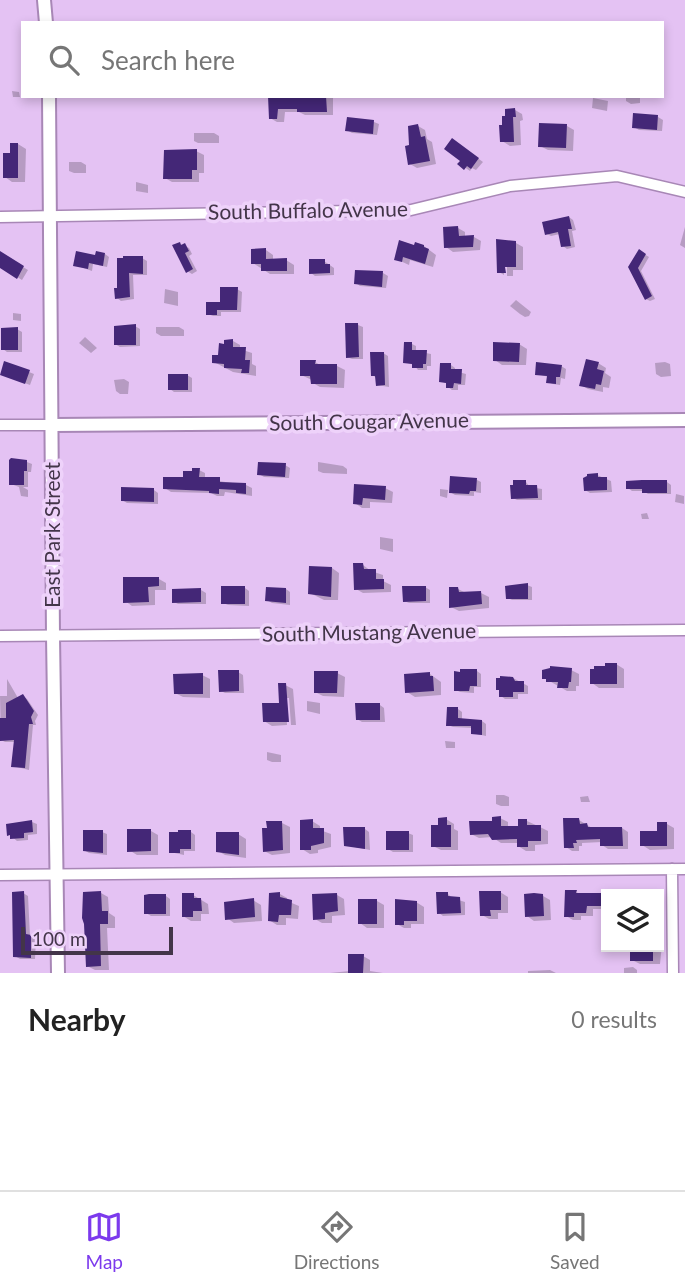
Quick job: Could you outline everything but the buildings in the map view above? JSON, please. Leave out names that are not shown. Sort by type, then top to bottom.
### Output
[{"type":"street","points":[[44,0],[46,21]]},
{"type":"street","name":"East Park Street","points":[[49,98],[52,636],[58,973]]},
{"type":"street","name":"South Buffalo Avenue","points":[[0,217],[411,210],[510,186],[617,176],[685,192]]},
{"type":"street","name":"South Cougar Avenue","points":[[52,425],[685,420]]},
{"type":"street","points":[[0,425],[52,425]]},
{"type":"street","name":"South Mustang Avenue","points":[[0,636],[685,630]]},
{"type":"street","points":[[672,869],[673,973]]},
{"type":"street","points":[[0,874],[685,869]]}]
